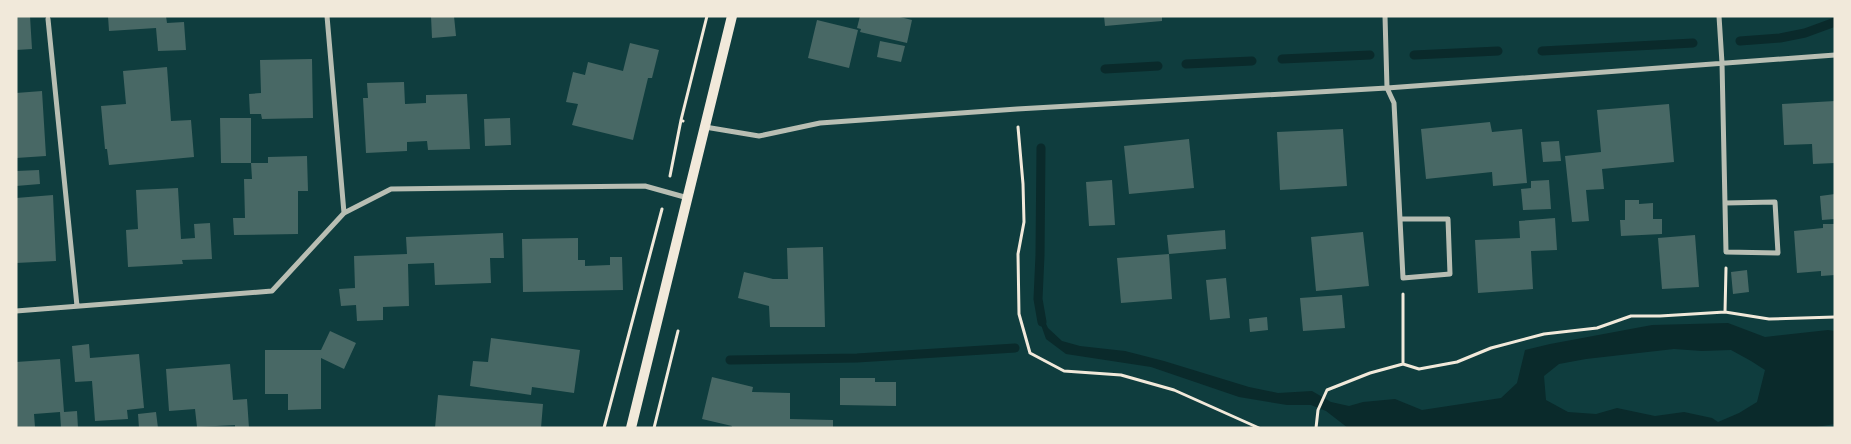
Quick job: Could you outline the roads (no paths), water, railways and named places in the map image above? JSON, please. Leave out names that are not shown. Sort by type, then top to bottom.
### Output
[{"type":"main road","points":[[632,428],[732,16]]},
{"type":"street","points":[[327,16],[344,213]]},
{"type":"street","points":[[1385,16],[1387,88],[1394,103],[1403,278],[1450,274],[1448,219],[1400,219]]},
{"type":"street","points":[[1719,16],[1722,63],[1726,252],[1778,253],[1775,202],[1726,203]]},
{"type":"street","points":[[48,19],[77,306]]},
{"type":"street","points":[[705,127],[759,136],[820,123],[1017,109],[1387,88],[1835,55]]},
{"type":"street","points":[[16,311],[272,291],[344,213],[391,189],[645,186],[689,198]]},
{"type":"water","points":[[1040,311],[1048,328],[1062,341],[1080,346],[1125,351],[1249,387],[1278,393],[1312,391],[1331,402],[1349,406],[1363,402],[1395,399],[1422,410],[1501,398],[1517,383],[1525,350],[1550,344],[1652,325],[1728,323],[1765,337],[1828,330],[1835,331],[1835,424],[1810,428],[1348,428],[1326,411],[1311,405],[1287,405],[1239,397],[1151,367],[1066,354],[1046,339],[1039,319]],"holes":[[[1674,349],[1702,351],[1731,350],[1765,370],[1757,402],[1739,413],[1718,422],[1712,418],[1684,412],[1655,416],[1617,408],[1596,414],[1568,412],[1546,400],[1544,376],[1559,364]]]},
{"type":"waterway","points":[[1740,41],[1780,38],[1805,33],[1835,22]]},
{"type":"waterway","points":[[1542,51],[1693,43]]},
{"type":"waterway","points":[[1414,55],[1498,51]]},
{"type":"waterway","points":[[1282,59],[1370,55]]},
{"type":"waterway","points":[[1186,64],[1252,61]]},
{"type":"waterway","points":[[1105,69],[1158,66]]},
{"type":"waterway","points":[[1041,148],[1038,299],[1042,322]]},
{"type":"waterway","points":[[730,360],[857,358],[1015,348]]}]
